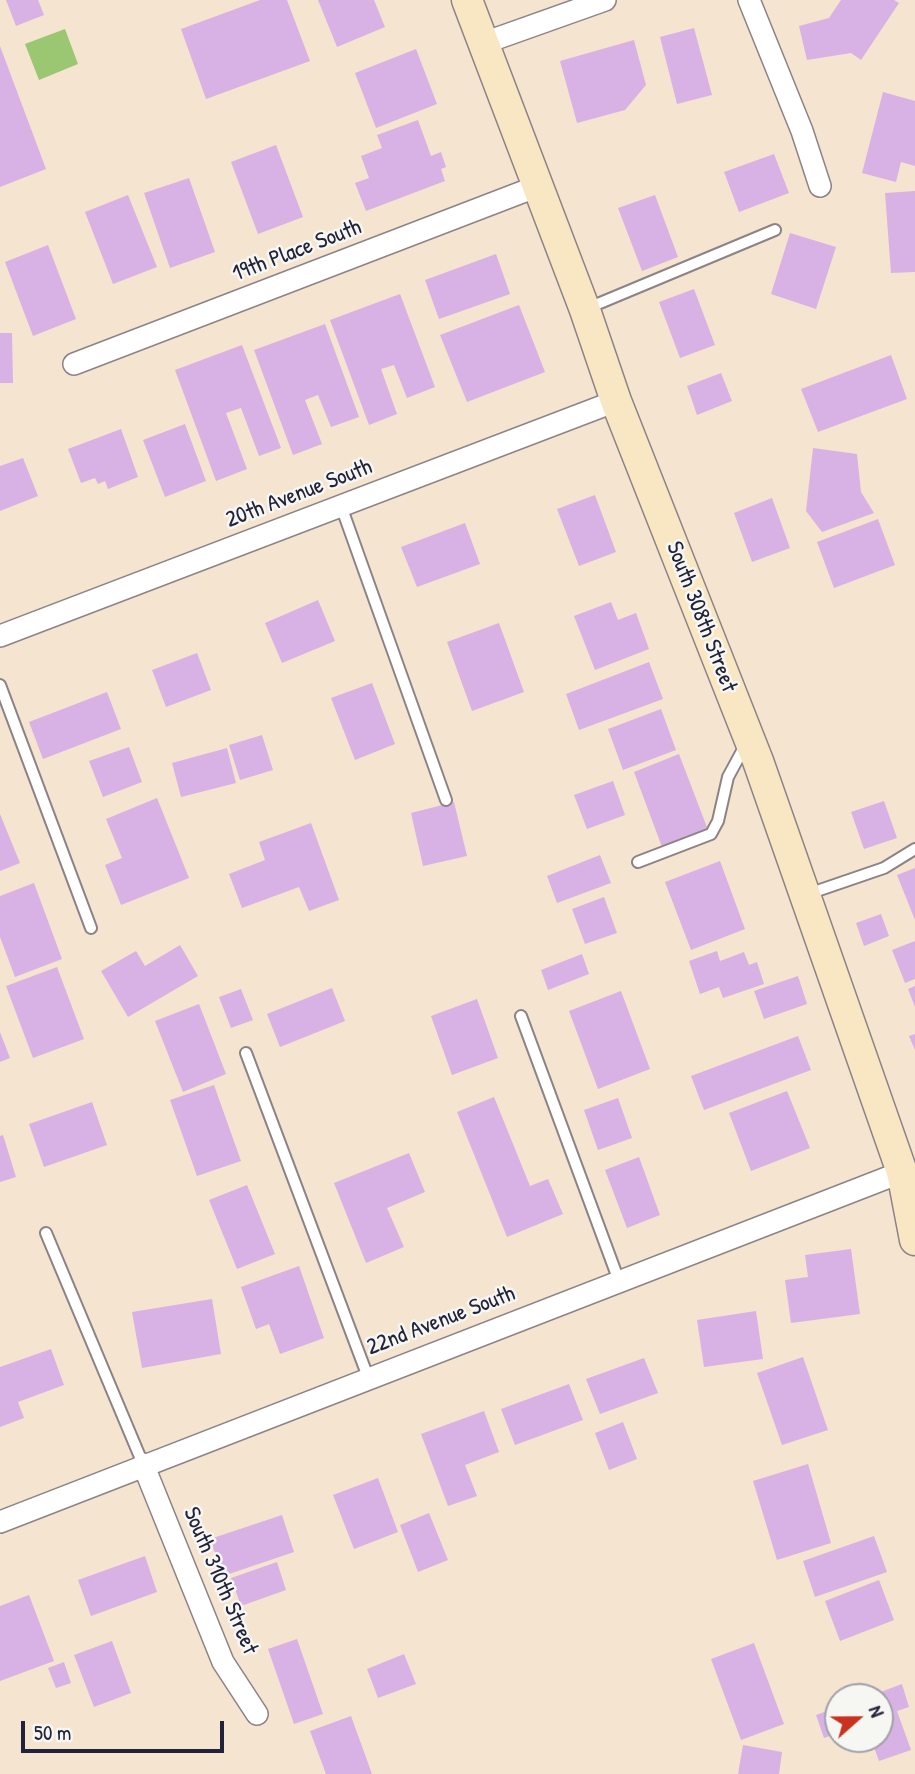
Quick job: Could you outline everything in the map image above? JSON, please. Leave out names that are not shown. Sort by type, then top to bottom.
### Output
[{"type":"street","name":"South 308th Street","points":[[467,0],[585,310],[616,401],[748,739],[805,895],[902,1172],[915,1240]]},
{"type":"street","points":[[484,43],[605,0]]},
{"type":"street","points":[[750,0],[802,131],[820,186]]},
{"type":"street","name":"19th Place South","points":[[74,364],[538,186]]},
{"type":"street","name":"20th Avenue South","points":[[0,636],[616,401]]},
{"type":"street","name":"22nd Avenue South","points":[[1,1518],[902,1172]]},
{"type":"street","name":"South 310th Street","points":[[143,1464],[223,1662],[257,1714]]},
{"type":"lane","points":[[585,310],[775,230]]},
{"type":"lane","points":[[341,506],[446,800]]},
{"type":"lane","points":[[0,685],[91,928]]},
{"type":"lane","points":[[638,862],[711,834],[718,821],[727,777],[748,739]]},
{"type":"lane","points":[[805,895],[884,868],[915,849]]},
{"type":"lane","points":[[521,1016],[619,1281]]},
{"type":"lane","points":[[246,1053],[368,1377]]},
{"type":"lane","points":[[46,1233],[143,1464]]},
{"type":"green space","points":[[65,29],[78,64],[39,80],[25,44]]},
{"type":"building","points":[[6,0],[38,0],[44,15],[16,26]]},
{"type":"building","points":[[260,0],[287,0],[310,61],[206,99],[181,29]]},
{"type":"building","points":[[318,0],[374,0],[385,27],[337,47]]},
{"type":"building","points":[[841,0],[894,0],[899,3],[861,60],[851,53],[807,60],[799,26],[829,18]]},
{"type":"building","points":[[694,28],[712,95],[677,104],[660,37]]},
{"type":"building","points":[[634,40],[646,85],[625,110],[577,123],[560,61]]},
{"type":"building","points":[[0,46],[46,169],[0,187]]},
{"type":"building","points":[[416,49],[437,104],[376,128],[355,73]]},
{"type":"building","points":[[883,92],[915,101],[915,166],[901,162],[896,182],[862,173]]},
{"type":"building","points":[[418,120],[431,156],[441,152],[446,167],[441,169],[445,181],[366,211],[355,183],[369,178],[361,156],[382,148],[377,135]]},
{"type":"building","points":[[276,145],[303,217],[258,234],[231,162]]},
{"type":"building","points":[[774,154],[789,193],[739,212],[724,172]]},
{"type":"building","points":[[189,178],[215,252],[170,268],[144,193]]},
{"type":"building","points":[[915,191],[915,272],[891,273],[885,193]]},
{"type":"building","points":[[128,195],[157,267],[113,284],[85,212]]},
{"type":"building","points":[[655,195],[678,257],[642,271],[618,208]]},
{"type":"building","points":[[790,233],[836,247],[816,309],[771,294]]},
{"type":"building","points":[[48,245],[76,319],[33,336],[5,262]]},
{"type":"building","points":[[496,254],[510,294],[439,319],[425,280]]},
{"type":"building","points":[[694,289],[715,345],[680,358],[659,302]]},
{"type":"building","points":[[400,294],[435,387],[407,398],[394,365],[381,369],[397,414],[369,425],[330,320]]},
{"type":"building","points":[[519,305],[545,372],[467,402],[440,335]]},
{"type":"building","points":[[325,324],[359,417],[331,427],[318,395],[305,400],[322,444],[293,455],[254,350]]},
{"type":"building","points":[[0,333],[12,333],[13,383],[0,383]]},
{"type":"building","points":[[242,345],[281,448],[259,456],[241,408],[226,413],[247,469],[216,481],[175,370]]},
{"type":"building","points":[[891,355],[907,399],[818,432],[801,389]]},
{"type":"building","points":[[721,373],[732,401],[697,415],[687,386]]},
{"type":"building","points":[[185,424],[206,481],[165,497],[143,440]]},
{"type":"building","points":[[121,429],[138,477],[108,489],[105,481],[98,484],[95,478],[81,483],[68,449]]},
{"type":"building","points":[[813,448],[857,454],[861,492],[874,513],[822,532],[806,511]]},
{"type":"building","points":[[23,458],[38,496],[0,511],[0,466]]},
{"type":"building","points":[[595,495],[616,552],[579,566],[557,509]]},
{"type":"building","points":[[772,498],[790,548],[752,562],[734,513]]},
{"type":"building","points":[[878,519],[895,565],[834,588],[817,542]]},
{"type":"building","points":[[465,523],[480,564],[417,587],[401,547]]},
{"type":"building","points":[[318,600],[335,641],[282,663],[265,623]]},
{"type":"building","points":[[611,602],[618,620],[636,613],[649,649],[595,670],[574,616]]},
{"type":"building","points":[[499,623],[524,692],[472,711],[447,642]]},
{"type":"building","points":[[197,653],[211,690],[166,707],[152,670]]},
{"type":"building","points":[[649,662],[663,699],[579,730],[566,694]]},
{"type":"building","points":[[372,683],[395,744],[355,760],[331,698]]},
{"type":"building","points":[[107,692],[121,729],[43,759],[29,722]]},
{"type":"building","points":[[661,709],[676,750],[623,770],[608,729]]},
{"type":"building","points":[[262,735],[273,770],[240,780],[229,745]]},
{"type":"building","points":[[129,747],[142,782],[103,797],[89,761]]},
{"type":"building","points":[[227,748],[236,783],[181,797],[172,763]]},
{"type":"building","points":[[679,754],[708,830],[662,847],[634,772]]},
{"type":"building","points":[[613,781],[625,815],[587,829],[574,795]]},
{"type":"building","points":[[157,798],[189,878],[121,905],[105,865],[122,858],[106,819]]},
{"type":"building","points":[[884,801],[897,838],[864,849],[851,812]]},
{"type":"building","points":[[454,802],[467,856],[423,866],[411,813]]},
{"type":"building","points":[[0,814],[20,863],[0,871]]},
{"type":"building","points":[[311,823],[339,900],[309,911],[299,887],[242,908],[229,874],[265,860],[259,842]]},
{"type":"building","points":[[600,855],[611,883],[557,903],[547,876]]},
{"type":"building","points":[[720,861],[745,929],[691,950],[665,882]]},
{"type":"building","points":[[915,868],[915,920],[897,875]]},
{"type":"building","points":[[34,883],[62,959],[15,977],[0,937],[0,896]]},
{"type":"building","points":[[604,897],[617,933],[585,944],[572,909]]},
{"type":"building","points":[[881,914],[889,936],[864,946],[856,923]]},
{"type":"building","points":[[915,941],[915,979],[905,983],[892,950]]},
{"type":"building","points":[[180,945],[198,976],[128,1017],[101,971],[136,951],[145,966]]},
{"type":"building","points":[[717,951],[720,961],[744,952],[749,965],[757,962],[764,984],[723,998],[719,987],[700,994],[689,961]]},
{"type":"building","points":[[582,954],[589,974],[548,990],[541,970]]},
{"type":"building","points":[[57,967],[84,1039],[33,1058],[6,986]]},
{"type":"building","points":[[798,976],[807,1004],[764,1019],[754,991]]},
{"type":"building","points":[[915,986],[915,1007],[908,989]]},
{"type":"building","points":[[332,988],[345,1021],[280,1047],[267,1014]]},
{"type":"building","points":[[241,989],[253,1020],[231,1028],[219,997]]},
{"type":"building","points":[[621,991],[650,1069],[598,1089],[569,1011]]},
{"type":"building","points":[[477,999],[498,1058],[452,1075],[431,1016]]},
{"type":"building","points":[[199,1004],[226,1074],[183,1092],[155,1021]]},
{"type":"building","points":[[0,1032],[10,1058],[0,1062]]},
{"type":"building","points":[[915,1034],[915,1050],[909,1036]]},
{"type":"building","points":[[798,1036],[811,1070],[704,1110],[691,1076]]},
{"type":"building","points":[[214,1085],[241,1161],[197,1176],[170,1100]]},
{"type":"building","points":[[787,1091],[810,1148],[751,1171],[729,1113]]},
{"type":"building","points":[[494,1097],[530,1186],[548,1179],[563,1214],[507,1237],[457,1112]]},
{"type":"building","points":[[618,1098],[632,1138],[598,1150],[584,1110]]},
{"type":"building","points":[[92,1102],[107,1145],[44,1167],[29,1124]]},
{"type":"building","points":[[3,1135],[16,1177],[0,1182],[0,1136]]},
{"type":"building","points":[[409,1153],[425,1192],[387,1208],[404,1247],[366,1263],[334,1183]]},
{"type":"building","points":[[639,1157],[660,1215],[627,1228],[605,1170]]},
{"type":"building","points":[[247,1185],[275,1254],[237,1269],[209,1200]]},
{"type":"building","points":[[851,1249],[860,1314],[791,1323],[785,1280],[808,1277],[805,1255]]},
{"type":"building","points":[[299,1266],[324,1338],[280,1354],[269,1324],[256,1329],[241,1287]]},
{"type":"building","points":[[212,1299],[221,1354],[142,1368],[132,1312]]},
{"type":"building","points":[[756,1311],[763,1359],[704,1367],[697,1320]]},
{"type":"building","points":[[51,1349],[64,1385],[18,1402],[24,1418],[0,1427],[0,1367]]},
{"type":"building","points":[[803,1357],[828,1430],[782,1445],[757,1373]]},
{"type":"building","points":[[644,1358],[658,1393],[600,1414],[586,1379]]},
{"type":"building","points":[[569,1384],[583,1420],[515,1445],[501,1409]]},
{"type":"building","points":[[484,1411],[499,1452],[465,1465],[477,1496],[448,1506],[421,1434]]},
{"type":"building","points":[[623,1422],[637,1459],[609,1470],[595,1433]]},
{"type":"building","points":[[808,1464],[831,1543],[777,1560],[753,1481]]},
{"type":"building","points":[[378,1478],[398,1532],[354,1549],[333,1495]]},
{"type":"building","points":[[429,1513],[448,1560],[418,1572],[400,1525]]},
{"type":"building","points":[[282,1515],[294,1552],[223,1576],[210,1539]]},
{"type":"building","points":[[874,1536],[887,1572],[815,1597],[803,1561]]},
{"type":"building","points":[[145,1556],[157,1592],[91,1616],[78,1580]]},
{"type":"building","points":[[277,1562],[286,1590],[241,1606],[231,1578]]},
{"type":"building","points":[[879,1580],[894,1620],[840,1641],[825,1601]]},
{"type":"building","points":[[29,1595],[54,1661],[0,1681],[0,1606]]},
{"type":"building","points":[[297,1639],[323,1714],[294,1724],[268,1649]]},
{"type":"building","points":[[112,1641],[131,1693],[94,1707],[74,1655]]},
{"type":"building","points":[[754,1643],[784,1724],[741,1740],[711,1659]]},
{"type":"building","points":[[404,1654],[416,1684],[378,1698],[367,1669]]},
{"type":"building","points":[[64,1662],[71,1683],[56,1688],[48,1668]]},
{"type":"building","points":[[902,1684],[909,1707],[897,1711],[911,1750],[879,1761],[876,1753],[894,1753],[894,1687]]},
{"type":"building","points":[[824,1712],[824,1738],[816,1715]]},
{"type":"building","points":[[351,1716],[372,1774],[326,1774],[310,1731]]},
{"type":"building","points":[[743,1745],[782,1752],[779,1774],[738,1774]]}]
